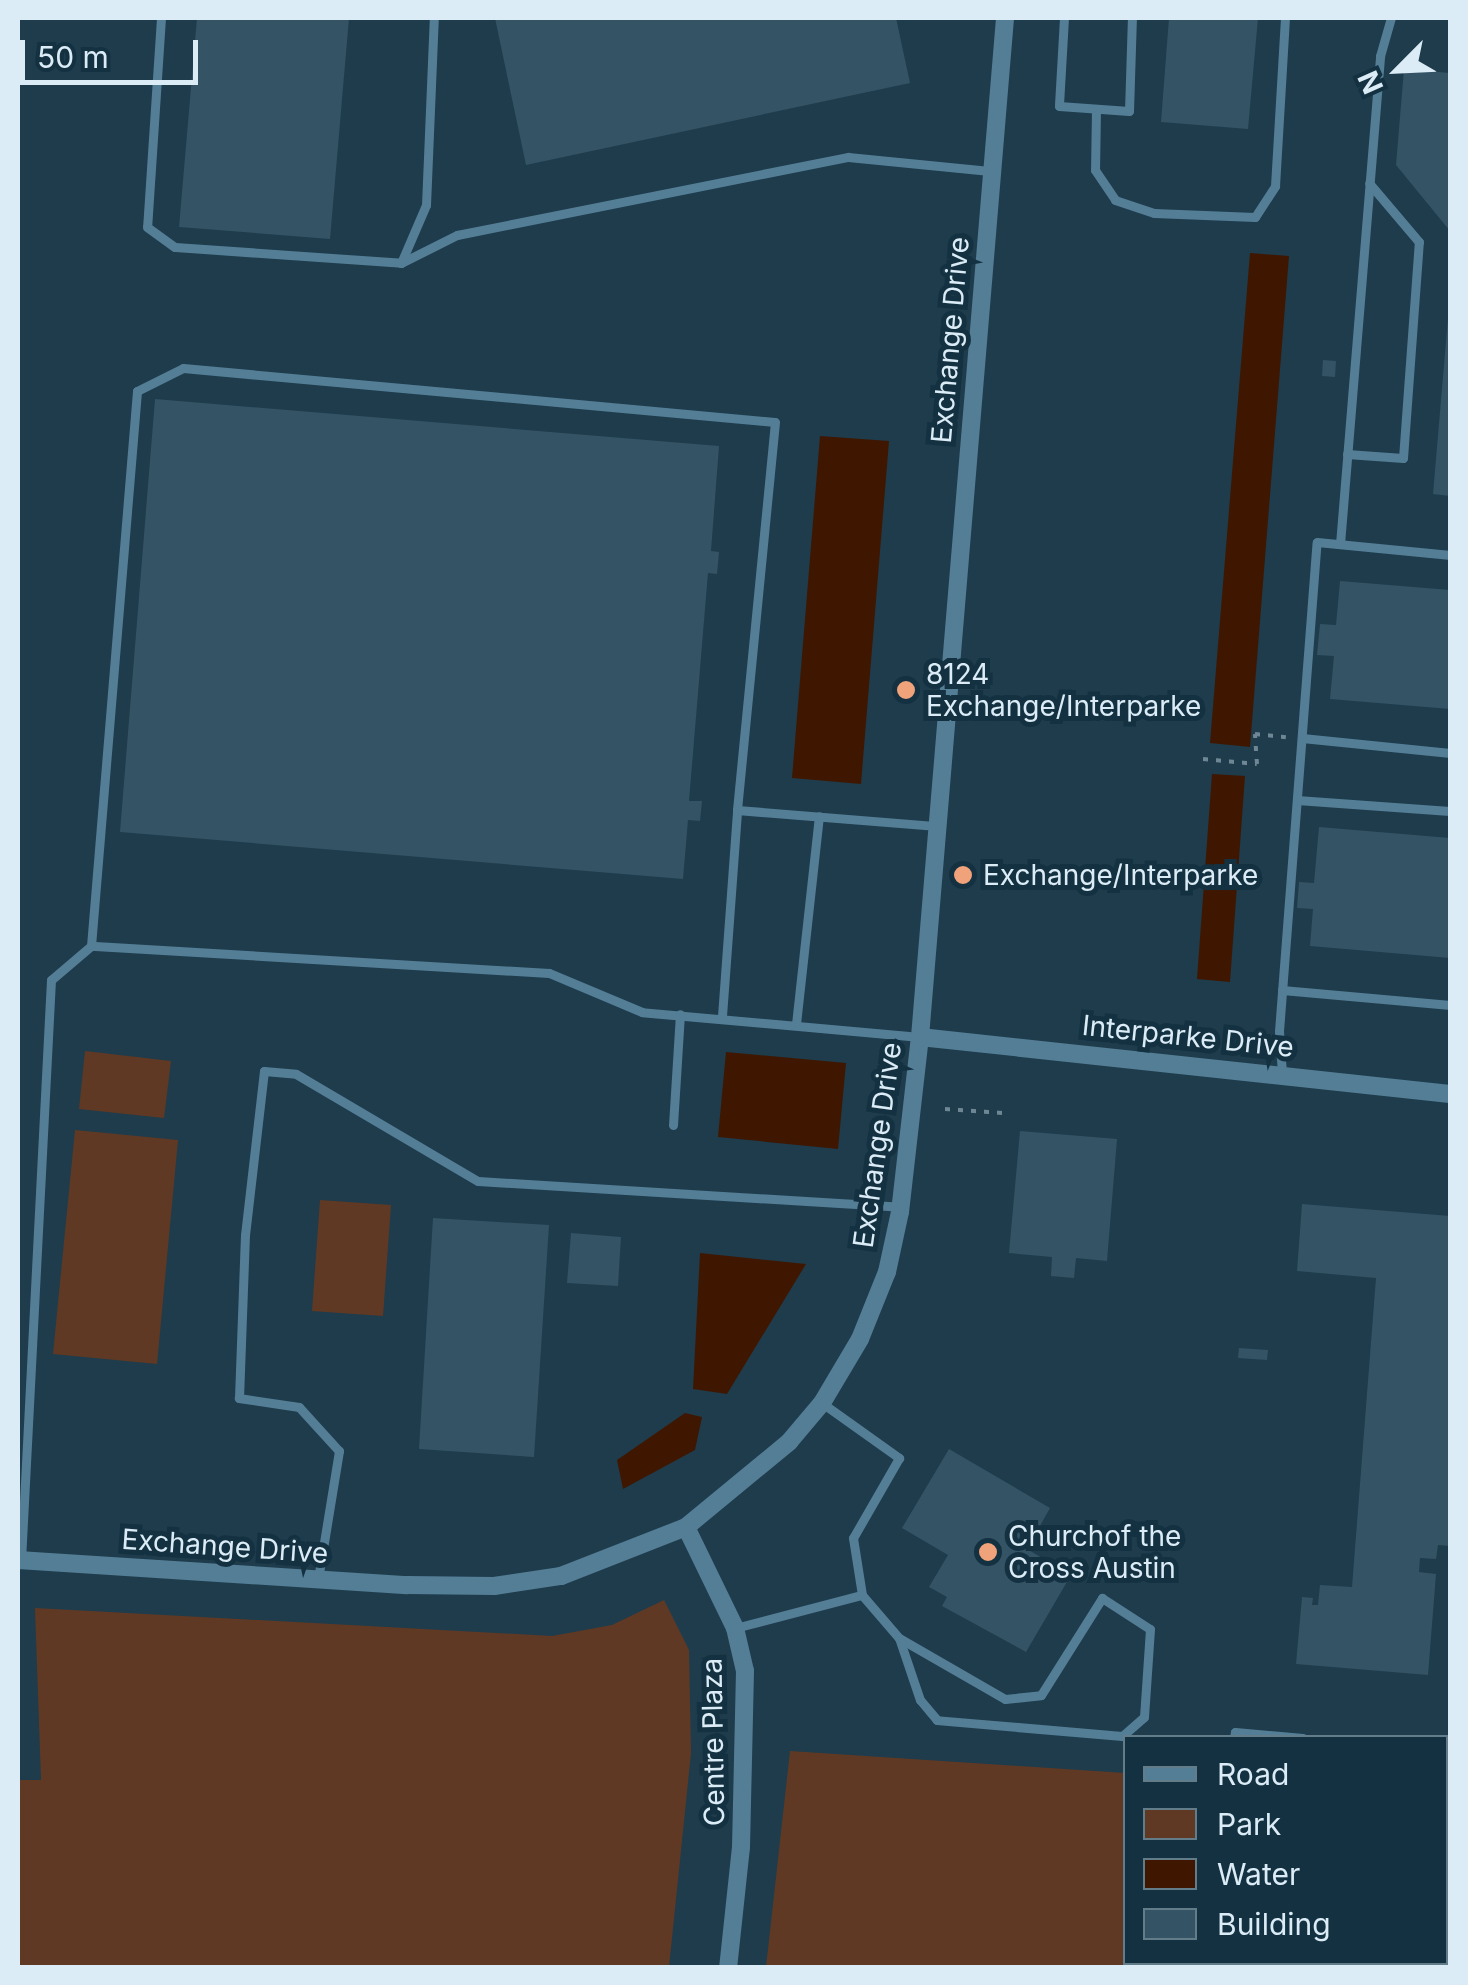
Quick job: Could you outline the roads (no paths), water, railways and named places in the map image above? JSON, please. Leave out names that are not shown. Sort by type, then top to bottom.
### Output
[{"type":"street","name":"Exchange Drive","points":[[19,1560],[318,1580],[494,1586],[562,1576],[686,1527],[789,1442],[822,1403],[867,1322],[887,1272],[900,1208],[920,1037],[1005,18]]},
{"type":"street","name":"Interparke Drive","points":[[920,1037],[1450,1094]]},
{"type":"street","name":"Centre Plaza","points":[[686,1527],[735,1628],[745,1671],[741,1847],[728,1968]]},
{"type":"lane","points":[[161,18],[147,227],[175,247],[400,263],[457,235],[848,157],[992,171]]},
{"type":"lane","points":[[400,263],[426,205],[434,18]]},
{"type":"lane","points":[[1064,18],[1058,106],[1128,111],[1132,18]]},
{"type":"lane","points":[[1096,108],[1095,170],[1115,200],[1154,214],[1255,217],[1275,186],[1285,18]]},
{"type":"lane","points":[[1340,544],[1380,56],[1390,18]]},
{"type":"lane","points":[[1347,454],[1403,458],[1419,242],[1369,183]]},
{"type":"lane","points":[[92,946],[137,391],[184,368],[775,422],[737,810],[722,1016]]},
{"type":"lane","points":[[1282,1073],[1282,990],[1317,542],[1450,555]]},
{"type":"lane","points":[[1302,738],[1450,752]]},
{"type":"lane","points":[[1297,800],[1450,811]]},
{"type":"lane","points":[[737,810],[936,826]]},
{"type":"lane","points":[[796,1024],[819,816]]},
{"type":"lane","points":[[19,1560],[52,980],[92,946],[549,973],[642,1012],[722,1016],[920,1037]]},
{"type":"lane","points":[[1282,990],[1450,1005]]},
{"type":"lane","points":[[673,1126],[680,1014]]},
{"type":"lane","points":[[318,1580],[339,1451],[299,1407],[238,1398],[245,1235],[264,1071],[296,1074],[478,1182],[900,1208]]},
{"type":"lane","points":[[822,1403],[899,1458],[853,1538],[862,1594],[899,1638],[1006,1699],[1042,1695],[1102,1598],[1150,1629],[1144,1718],[1123,1735]]},
{"type":"lane","points":[[735,1628],[862,1594]]},
{"type":"lane","points":[[899,1638],[920,1700],[937,1720],[1123,1735]]},
{"type":"lane","points":[[1234,1735],[1269,1735]]},
{"type":"water","points":[[1250,253],[1289,256],[1250,747],[1210,743]]},
{"type":"water","points":[[820,436],[889,441],[861,784],[792,778]]},
{"type":"water","points":[[1212,774],[1245,776],[1230,982],[1197,979]]},
{"type":"water","points":[[726,1052],[846,1063],[838,1149],[718,1137]]},
{"type":"water","points":[[700,1253],[806,1264],[727,1394],[693,1389]]},
{"type":"water","points":[[685,1413],[702,1417],[695,1450],[623,1489],[617,1460]]},
{"type":"place","name":"8124 Exchange/Interparke","points":[[906,690]]},
{"type":"place","name":"Exchange/Interparke","points":[[963,875]]},
{"type":"place","name":"Churchof the Cross Austin","points":[[988,1552]]}]
